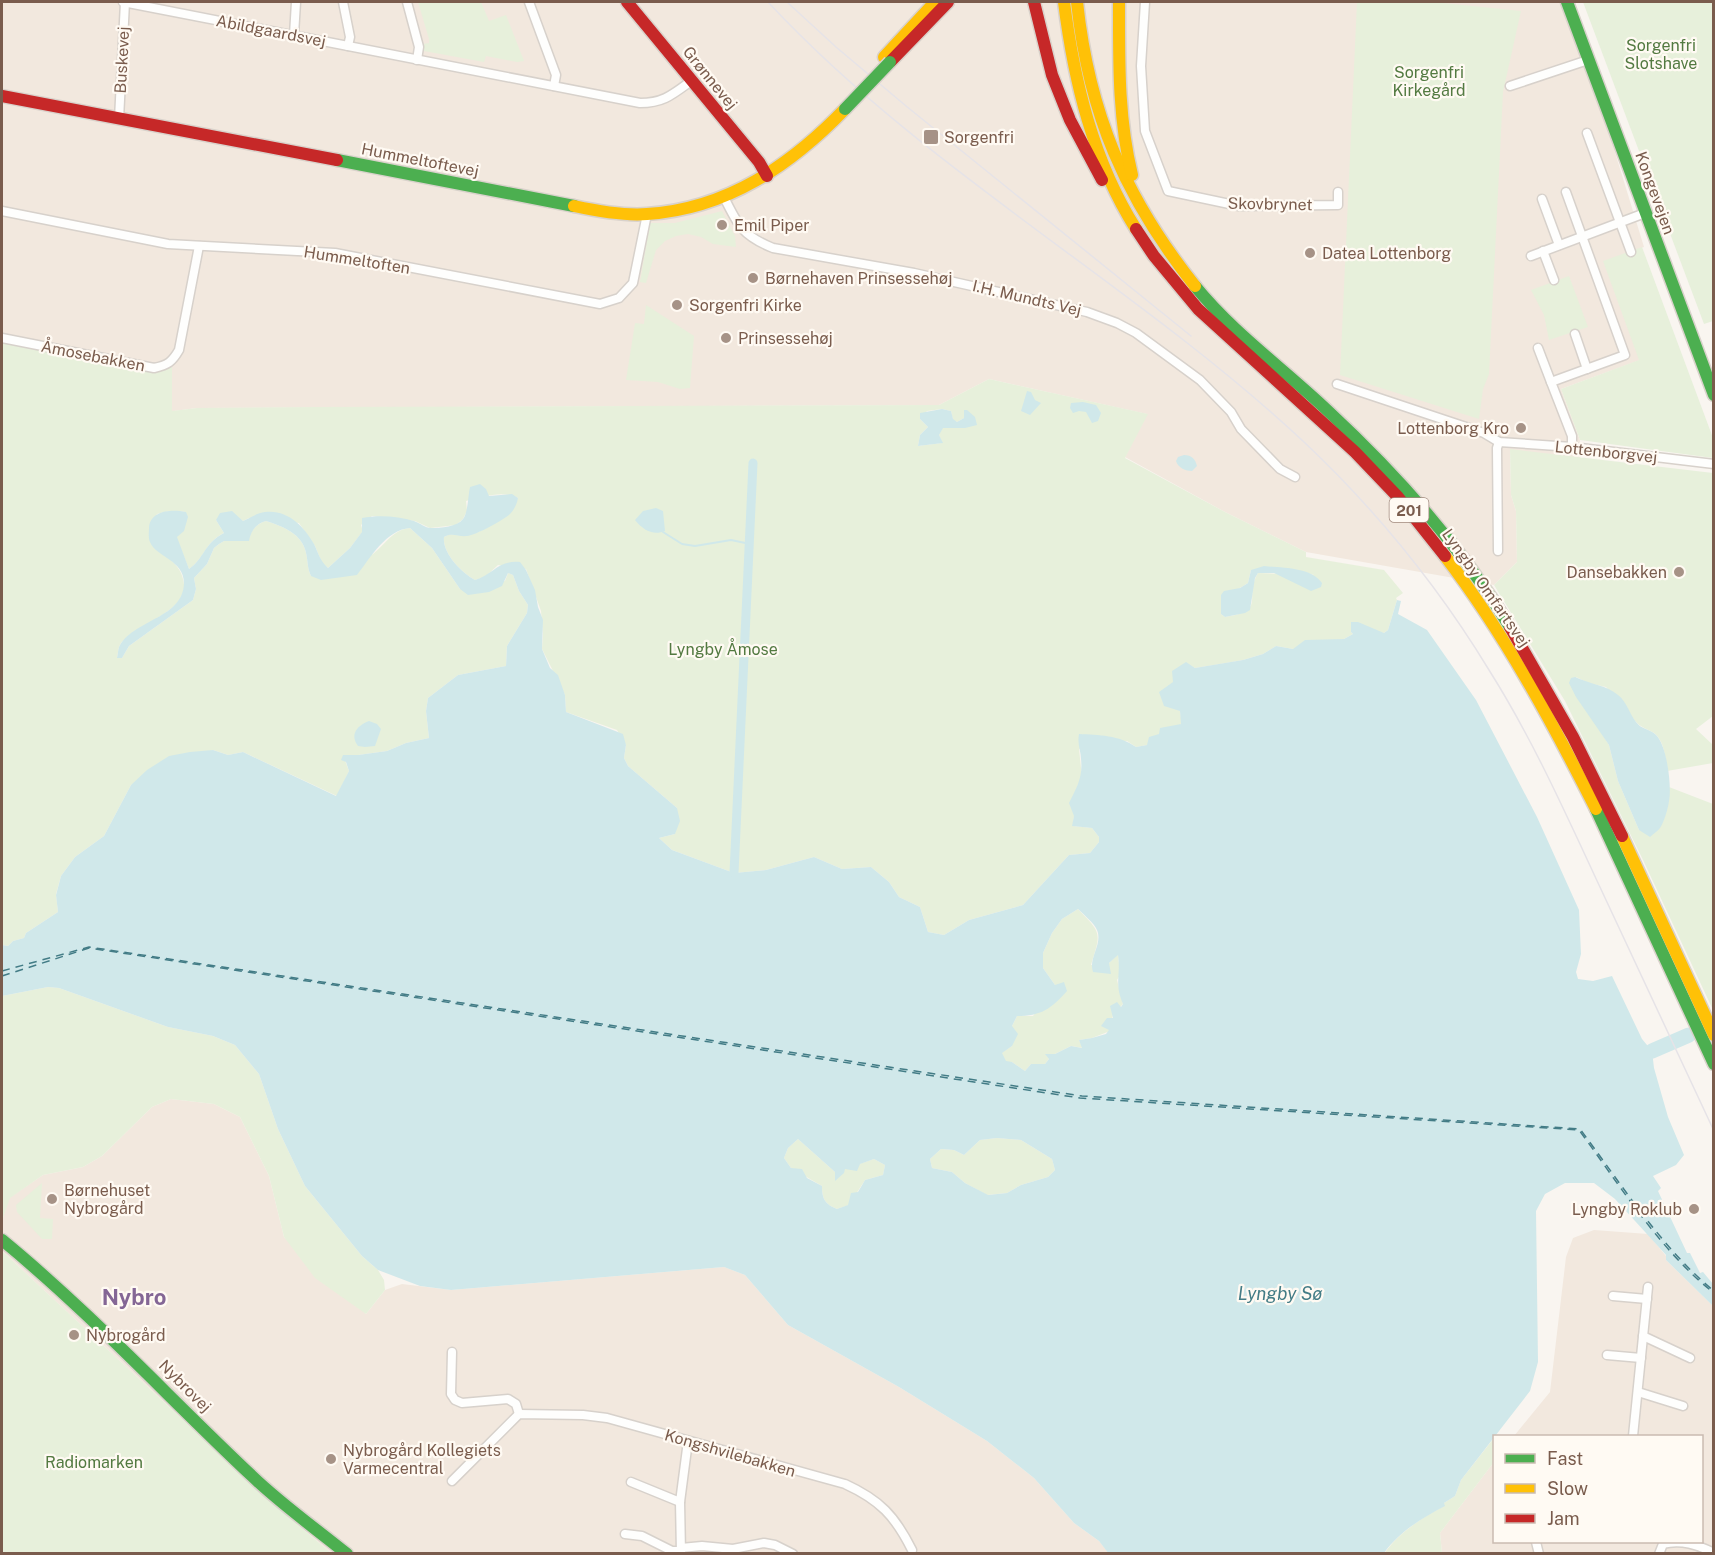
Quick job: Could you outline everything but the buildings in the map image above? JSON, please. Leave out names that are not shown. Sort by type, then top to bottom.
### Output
[{"type":"main road","name":"Grønnevej","points":[[627,2],[759,162],[767,176]]},
{"type":"main road","name":"Hummeltoftevej","points":[[2,96],[579,207],[647,214],[675,211],[724,197],[767,176],[787,162],[815,138],[935,2]]},
{"type":"main road","name":"Hummeltoftevej","points":[[887,59],[948,2]]},
{"type":"main road","points":[[1034,2],[1052,75],[1070,120],[1107,189],[1133,223]]},
{"type":"main road","name":"Lyngby Omfartsvej","points":[[1064,2],[1067,36],[1090,129],[1133,223],[1177,285],[1214,325],[1358,454],[1410,511],[1461,576],[1505,641],[1555,728],[1596,810],[1713,1064]]},
{"type":"main road","name":"Lyngby Omfartsvej","points":[[1077,2],[1079,33],[1101,124],[1126,181],[1157,237],[1202,295],[1365,445],[1418,503],[1476,577],[1517,636],[1566,722],[1602,794],[1713,1035]]},
{"type":"main road","points":[[1119,2],[1118,89],[1124,147],[1132,176],[1157,237]]},
{"type":"main road","name":"Kongevejen","points":[[1567,2],[1713,395]]},
{"type":"main road","name":"Nybrovej","points":[[2,1240],[107,1333],[253,1477],[347,1554]]},
{"type":"street","name":"Abildgaardsvej","points":[[124,2],[640,103],[654,103],[667,99],[691,81]]},
{"type":"street","name":"Buskevej","points":[[119,119],[124,2]]},
{"type":"street","points":[[294,35],[296,2]]},
{"type":"street","name":"Abildgaardsvej","points":[[343,2],[350,37],[348,46]]},
{"type":"street","points":[[407,2],[419,47],[417,60]]},
{"type":"street","points":[[529,2],[556,75],[554,86]]},
{"type":"street","name":"Skovbrynet","points":[[1145,2],[1141,66],[1145,131],[1168,191],[1239,206],[1338,205],[1338,192]]},
{"type":"street","points":[[1510,86],[1588,60]]},
{"type":"street","points":[[1587,133],[1631,252]]},
{"type":"street","points":[[1551,382],[1625,355],[1566,192]]},
{"type":"street","name":"I.H. Mundts Vej","points":[[724,197],[740,227],[754,240],[773,248],[914,273],[1087,312],[1117,323],[1136,333],[1200,380],[1231,411],[1240,429],[1280,469],[1295,477]]},
{"type":"street","points":[[1542,199],[1559,245]]},
{"type":"street","name":"Hummeltoften","points":[[2,211],[137,238],[199,246],[335,253],[604,304],[619,298],[633,283],[647,214]]},
{"type":"street","points":[[1531,256],[1645,213]]},
{"type":"street","name":"Åmosebakken","points":[[2,338],[152,368],[165,366],[172,362],[179,350],[199,246]]},
{"type":"street","points":[[1544,251],[1554,280]]},
{"type":"street","points":[[1575,334],[1587,369]]},
{"type":"street","points":[[1538,348],[1572,436],[1572,447]]},
{"type":"street","name":"Lottenborgvej","points":[[1337,384],[1484,433],[1499,442],[1572,447],[1713,464]]},
{"type":"street","points":[[1498,551],[1497,448],[1499,442]]},
{"type":"street","points":[[1633,1435],[1648,1287]]},
{"type":"street","points":[[1613,1296],[1647,1299]]},
{"type":"street","points":[[1643,1336],[1690,1358]]},
{"type":"street","points":[[452,1352],[451,1395],[455,1400],[462,1403],[508,1399],[516,1404],[519,1414],[452,1481]]},
{"type":"street","points":[[1607,1355],[1641,1358]]},
{"type":"street","points":[[1638,1392],[1683,1406]]},
{"type":"street","name":"Kongshvilebakken","points":[[519,1414],[583,1415],[605,1418],[845,1484],[864,1493],[890,1513],[901,1527],[912,1550]]},
{"type":"street","points":[[681,1551],[680,1502],[688,1441]]},
{"type":"street","points":[[631,1482],[680,1502]]},
{"type":"street","points":[[625,1534],[642,1536],[672,1551],[702,1546],[734,1549],[765,1543],[793,1554]]},
{"type":"street","points":[[1663,1546],[1694,1544],[1713,1553]]},
{"type":"shaded area","points":[[2,2],[1569,2],[1644,247],[1604,262],[1640,360],[1561,389],[1580,440],[1580,458],[1510,450],[1511,495],[1516,511],[1517,562],[1494,585],[1306,552],[1225,512],[1125,457],[1147,414],[989,379],[939,405],[197,408],[2,433]]},
{"type":"shaded area","points":[[171,1099],[214,1104],[240,1117],[269,1176],[284,1237],[366,1314],[385,1290],[402,1284],[451,1290],[724,1267],[745,1275],[788,1325],[899,1387],[987,1441],[1034,1478],[1074,1523],[1099,1541],[1109,1553],[331,1553],[269,1500],[2,1251],[2,1221],[9,1198],[43,1175],[83,1167],[102,1156],[152,1107]]},
{"type":"shaded area","points":[[1594,1230],[1648,1234],[1666,1256],[1666,1260],[1713,1306],[1713,1553],[1442,1553],[1440,1533],[1493,1463],[1493,1543],[1703,1543],[1703,1435],[1515,1435],[1550,1392],[1566,1257],[1573,1238]]},
{"type":"green space","points":[[418,2],[481,2],[489,21],[506,15],[524,61],[517,62],[486,56],[484,62],[424,51],[423,44],[429,43],[429,39]]},
{"type":"green space","name":"Sorgenfri Kirkegård","points":[[1357,2],[1442,2],[1521,11],[1503,92],[1489,374],[1483,389],[1479,419],[1340,375]]},
{"type":"green space","name":"Sorgenfri Slotshave","points":[[1583,2],[1713,2],[1713,321],[1704,324]]},
{"type":"green space","points":[[722,211],[735,236],[736,247],[713,244],[701,237],[688,234],[676,236],[665,241],[656,250],[646,283],[640,282],[650,223],[675,223]]},
{"type":"green space","points":[[1642,247],[1713,438],[1713,458],[1580,440],[1561,389],[1639,360],[1603,261]]},
{"type":"green space","points":[[1569,276],[1588,327],[1549,340],[1544,315],[1531,290]]},
{"type":"green space","points":[[646,305],[694,336],[690,388],[680,389],[658,382],[626,380],[635,323],[644,324]]},
{"type":"green space","name":"Lyngby Åmose","points":[[2,341],[160,370],[172,366],[172,411],[197,408],[316,407],[939,405],[989,379],[1148,414],[1125,458],[1225,512],[1306,552],[1306,557],[1384,570],[1403,593],[1396,598],[1388,630],[1384,633],[1351,626],[1353,634],[1344,639],[1293,649],[1276,646],[1263,654],[1243,660],[1195,668],[1186,663],[1180,667],[1182,724],[1159,734],[1147,745],[1136,747],[1127,741],[1079,749],[1082,777],[1077,787],[1073,826],[1092,828],[1099,837],[1099,842],[1090,853],[1069,855],[1023,905],[969,920],[944,935],[928,932],[920,907],[899,897],[889,882],[871,867],[842,869],[814,857],[766,870],[734,873],[672,850],[659,838],[675,834],[677,808],[628,766],[624,758],[626,745],[617,730],[566,712],[565,695],[542,649],[541,611],[526,569],[498,565],[485,577],[475,580],[459,568],[446,549],[444,537],[450,534],[470,534],[480,531],[498,520],[518,498],[499,494],[466,501],[467,511],[456,525],[430,528],[415,521],[372,516],[361,525],[363,531],[350,548],[328,568],[322,563],[315,546],[299,523],[249,518],[243,521],[237,517],[216,520],[224,533],[209,545],[199,560],[189,569],[176,537],[185,512],[157,514],[149,530],[162,551],[179,569],[184,590],[171,609],[127,637],[119,646],[117,658],[122,658],[129,646],[193,600],[196,589],[194,578],[207,564],[214,548],[224,541],[248,541],[254,528],[266,521],[285,528],[301,541],[311,576],[368,557],[394,534],[410,528],[432,548],[460,589],[505,581],[508,573],[513,575],[528,605],[527,613],[507,646],[506,666],[458,675],[428,698],[426,711],[429,738],[406,743],[387,751],[343,755],[349,771],[337,796],[243,752],[228,755],[213,750],[131,785],[104,836],[75,857],[61,876],[56,894],[58,912],[26,933],[24,938],[13,941],[8,946],[2,945]],"holes":[[[942,409],[951,411],[953,420],[957,422],[964,418],[965,428],[942,428],[939,435],[942,443],[918,446],[920,435],[928,427],[920,419],[927,411]],[[1251,570],[1301,571],[1314,575],[1258,573],[1254,582],[1250,607],[1246,611],[1225,617],[1221,614],[1224,602],[1248,583]]]},
{"type":"green space","points":[[1510,449],[1713,473],[1713,716],[1696,729],[1713,745],[1713,763],[1667,771],[1664,750],[1657,736],[1637,723],[1606,687],[1588,683],[1576,677],[1596,724],[1609,745],[1618,781],[1639,830],[1669,801],[1669,787],[1713,804],[1713,1010],[1565,701],[1494,585],[1517,562],[1516,511],[1511,495]]},
{"type":"green space","points":[[1078,909],[1092,924],[1097,934],[1097,946],[1091,965],[1109,963],[1118,954],[1120,975],[1117,980],[1123,1004],[1113,1014],[1110,1031],[1079,1040],[1083,1048],[1071,1046],[1055,1054],[1046,1054],[1049,1059],[1045,1064],[1031,1064],[1025,1071],[1012,1062],[1006,1062],[1001,1053],[1012,1046],[1012,1026],[1017,1016],[1033,1016],[1055,985],[1043,968],[1043,953],[1052,933],[1062,919]]},
{"type":"green space","points":[[48,987],[59,988],[168,1027],[213,1036],[235,1045],[259,1074],[278,1129],[305,1186],[362,1256],[378,1270],[384,1280],[385,1290],[366,1314],[315,1278],[284,1237],[269,1176],[240,1117],[214,1104],[171,1099],[152,1107],[102,1156],[83,1167],[43,1175],[10,1198],[2,1221],[2,996]]},
{"type":"green space","points":[[997,1138],[1021,1140],[1052,1159],[1055,1170],[1048,1177],[1021,1185],[1007,1193],[987,1195],[965,1183],[952,1172],[932,1168],[930,1159],[941,1149],[954,1150],[964,1155],[980,1140]]},
{"type":"green space","points":[[798,1139],[835,1172],[835,1180],[844,1169],[874,1159],[885,1165],[883,1175],[865,1180],[849,1205],[837,1209],[825,1200],[822,1186],[791,1168],[784,1158],[788,1148]]},
{"type":"green space","points":[[42,1183],[40,1218],[53,1219],[52,1239],[42,1239],[17,1212],[16,1205]]},
{"type":"green space","name":"Radiomarken","points":[[2,1251],[269,1500],[331,1553],[2,1553]]},
{"type":"green space","points":[[1493,1439],[1493,1463],[1440,1533],[1442,1553],[1384,1554],[1404,1532],[1444,1506],[1444,1503],[1455,1496],[1461,1480]]},
{"type":"water","points":[[1027,391],[1031,392],[1035,400],[1041,403],[1030,415],[1021,411]]},
{"type":"water","points":[[1083,402],[1096,405],[1101,413],[1098,421],[1092,423],[1086,412],[1073,413],[1070,408],[1071,403]]},
{"type":"water","points":[[942,409],[951,411],[953,419],[957,422],[964,418],[964,410],[967,410],[975,417],[977,425],[965,428],[943,428],[939,435],[943,443],[918,446],[920,435],[928,427],[920,419],[920,413]]},
{"type":"water","points":[[1184,455],[1195,461],[1197,466],[1192,471],[1178,466],[1176,461],[1178,457]]},
{"type":"water","name":"Lyngby Sø","points":[[480,484],[489,496],[512,494],[518,498],[514,509],[501,520],[471,535],[444,537],[446,549],[459,568],[475,580],[506,563],[520,562],[535,590],[543,620],[542,649],[550,668],[558,675],[565,695],[566,712],[623,734],[626,745],[624,758],[628,766],[677,808],[680,821],[675,834],[659,838],[672,850],[734,873],[766,870],[814,857],[842,869],[871,867],[889,882],[899,897],[920,907],[928,932],[944,935],[969,920],[1023,905],[1069,855],[1090,853],[1099,842],[1099,837],[1092,828],[1072,826],[1074,816],[1069,803],[1077,787],[1081,771],[1079,734],[1116,738],[1136,747],[1147,745],[1149,737],[1159,734],[1160,728],[1181,724],[1180,711],[1164,706],[1159,692],[1173,682],[1172,671],[1186,662],[1195,668],[1243,660],[1263,654],[1276,646],[1293,649],[1305,640],[1344,639],[1353,634],[1351,622],[1358,622],[1384,633],[1388,630],[1397,600],[1401,601],[1398,614],[1427,630],[1476,700],[1537,817],[1579,910],[1581,954],[1576,972],[1578,979],[1593,981],[1612,976],[1642,1039],[1652,1051],[1654,1068],[1668,1117],[1684,1155],[1676,1165],[1653,1176],[1661,1188],[1658,1191],[1687,1253],[1690,1253],[1700,1273],[1703,1272],[1713,1284],[1713,1306],[1666,1260],[1666,1255],[1615,1199],[1594,1183],[1565,1183],[1545,1194],[1536,1211],[1538,1362],[1530,1391],[1496,1435],[1493,1435],[1493,1439],[1461,1480],[1455,1496],[1444,1503],[1445,1506],[1412,1526],[1384,1553],[1109,1554],[1099,1541],[1074,1523],[1034,1478],[987,1441],[899,1387],[788,1325],[745,1275],[724,1267],[451,1290],[420,1286],[378,1270],[362,1256],[305,1186],[278,1129],[259,1074],[235,1045],[213,1036],[168,1027],[59,988],[48,987],[2,996],[2,945],[8,946],[13,941],[24,938],[26,933],[58,912],[56,895],[61,876],[75,857],[104,836],[131,785],[147,770],[169,756],[213,750],[228,755],[243,752],[336,796],[349,771],[346,762],[341,760],[343,755],[387,751],[406,743],[429,738],[426,711],[428,698],[458,675],[506,666],[507,646],[527,613],[528,605],[513,575],[508,573],[502,586],[489,592],[468,595],[460,589],[432,548],[410,528],[401,530],[386,539],[357,575],[321,580],[311,576],[301,541],[285,528],[266,521],[255,528],[249,541],[224,541],[214,548],[207,564],[194,578],[196,589],[193,600],[129,646],[122,658],[117,658],[119,646],[127,636],[168,611],[182,595],[184,583],[180,569],[158,552],[149,540],[150,522],[153,517],[168,511],[186,512],[188,517],[184,531],[177,537],[189,569],[198,561],[212,541],[224,533],[216,520],[220,513],[232,511],[243,521],[265,512],[288,516],[305,531],[328,568],[350,548],[362,532],[362,518],[381,516],[401,518],[431,528],[444,527],[460,522],[467,509],[470,487]],"holes":[[[1078,909],[1094,925],[1098,940],[1092,962],[1093,972],[1111,974],[1109,963],[1118,955],[1118,985],[1123,1004],[1121,1007],[1117,1002],[1110,1006],[1113,1018],[1107,1018],[1101,1026],[1109,1030],[1106,1034],[1079,1040],[1082,1048],[1071,1046],[1055,1054],[1045,1054],[1049,1059],[1045,1064],[1031,1064],[1025,1071],[1012,1062],[1006,1061],[1002,1053],[1012,1046],[1018,1034],[1012,1026],[1017,1016],[1039,1013],[1056,1002],[1067,991],[1064,982],[1055,985],[1043,968],[1043,953],[1052,933],[1062,919]],[[997,1138],[1021,1140],[1052,1159],[1055,1170],[1048,1177],[1021,1185],[1007,1193],[988,1195],[965,1183],[952,1172],[932,1168],[930,1159],[941,1149],[954,1150],[964,1155],[980,1140]],[[798,1139],[835,1172],[835,1181],[845,1169],[857,1171],[860,1164],[874,1159],[885,1165],[883,1175],[865,1180],[858,1192],[851,1193],[848,1205],[837,1209],[825,1200],[822,1186],[807,1178],[802,1169],[791,1168],[784,1158],[788,1148]]]},
{"type":"water","points":[[656,508],[663,511],[665,531],[656,533],[641,527],[635,520],[643,511]]},
{"type":"water","points":[[1264,566],[1304,571],[1317,578],[1322,583],[1321,587],[1311,591],[1274,573],[1258,573],[1255,578],[1250,610],[1225,617],[1221,614],[1221,595],[1224,591],[1240,588],[1248,583],[1251,570]]},
{"type":"water","points":[[1575,677],[1614,692],[1624,701],[1638,724],[1653,732],[1663,746],[1668,766],[1670,795],[1663,822],[1650,837],[1639,830],[1618,781],[1609,745],[1569,683],[1571,678]]},
{"type":"water","points":[[369,721],[377,724],[381,729],[375,746],[358,746],[354,738],[356,730]]},
{"type":"waterway","points":[[734,873],[753,463]]},
{"type":"waterway","points":[[663,532],[682,544],[695,546],[731,540],[750,544]]},
{"type":"waterway","points":[[1652,1051],[1689,1035]]},
{"type":"ferry route","points":[[2,971],[89,947],[1082,1096],[1580,1129],[1659,1235],[1714,1291]]},
{"type":"ferry route","points":[[2,976],[89,948],[1080,1098],[1579,1130],[1659,1238],[1676,1258],[1714,1293]]},
{"type":"tram line","points":[[768,2],[829,63],[895,120],[962,174],[1171,330],[1239,385],[1304,442],[1380,521],[1449,608],[1520,722],[1561,803],[1714,1131]]},
{"type":"tram line","points":[[787,2],[906,106],[1191,336]]},
{"type":"traffic: fast","points":[[1567,2],[1714,395]]},
{"type":"traffic: fast","points":[[845,109],[890,62]]},
{"type":"traffic: fast","points":[[337,160],[574,206]]},
{"type":"traffic: fast","points":[[1195,286],[1242,335],[1311,395],[1379,460],[1427,513],[1471,568],[1510,627]]},
{"type":"traffic: fast","points":[[1596,809],[1714,1064]]},
{"type":"traffic: fast","points":[[2,1240],[98,1326],[263,1486],[347,1554]]},
{"type":"traffic: slow","points":[[884,57],[935,2]]},
{"type":"traffic: slow","points":[[1064,2],[1073,61],[1088,120],[1108,176],[1136,229]]},
{"type":"traffic: slow","points":[[1077,2],[1091,81],[1114,153],[1149,220],[1195,286]]},
{"type":"traffic: slow","points":[[1119,2],[1119,68],[1122,111],[1132,175]]},
{"type":"traffic: slow","points":[[574,206],[610,213],[647,214],[704,203],[756,181],[780,166],[845,109]]},
{"type":"traffic: slow","points":[[1445,556],[1508,647],[1596,809]]},
{"type":"traffic: slow","points":[[1622,836],[1714,1035]]},
{"type":"traffic: jam","points":[[627,2],[759,162],[767,176]]},
{"type":"traffic: jam","points":[[890,62],[948,2]]},
{"type":"traffic: jam","points":[[1034,2],[1052,75],[1070,120],[1102,180]]},
{"type":"traffic: jam","points":[[2,96],[337,160]]},
{"type":"traffic: jam","points":[[1136,229],[1154,256],[1198,309],[1355,452],[1398,497],[1445,556]]},
{"type":"traffic: jam","points":[[1510,627],[1573,737],[1622,836]]},
{"type":"place","name":"Sorgenfri","points":[[931,137]]},
{"type":"place","name":"Emil Piper","points":[[722,225]]},
{"type":"place","name":"Datea Lottenborg","points":[[1310,253]]},
{"type":"place","name":"Børnehaven Prinsessehøj","points":[[753,278]]},
{"type":"place","name":"Sorgenfri Kirke","points":[[677,305]]},
{"type":"place","name":"Prinsessehøj","points":[[726,338]]},
{"type":"place","name":"Lottenborg Kro","points":[[1521,428]]},
{"type":"place","name":"Dansebakken","points":[[1679,572]]},
{"type":"place","name":"Børnehuset Nybrogård","points":[[52,1199]]},
{"type":"place","name":"Lyngby Roklub","points":[[1694,1209]]},
{"type":"place","name":"Nybrogård","points":[[74,1335]]},
{"type":"place","name":"Nybrogård Kollegiets Varmecentral","points":[[331,1459]]},
{"type":"district","name":"Nybro","points":[[134,1297]]}]
